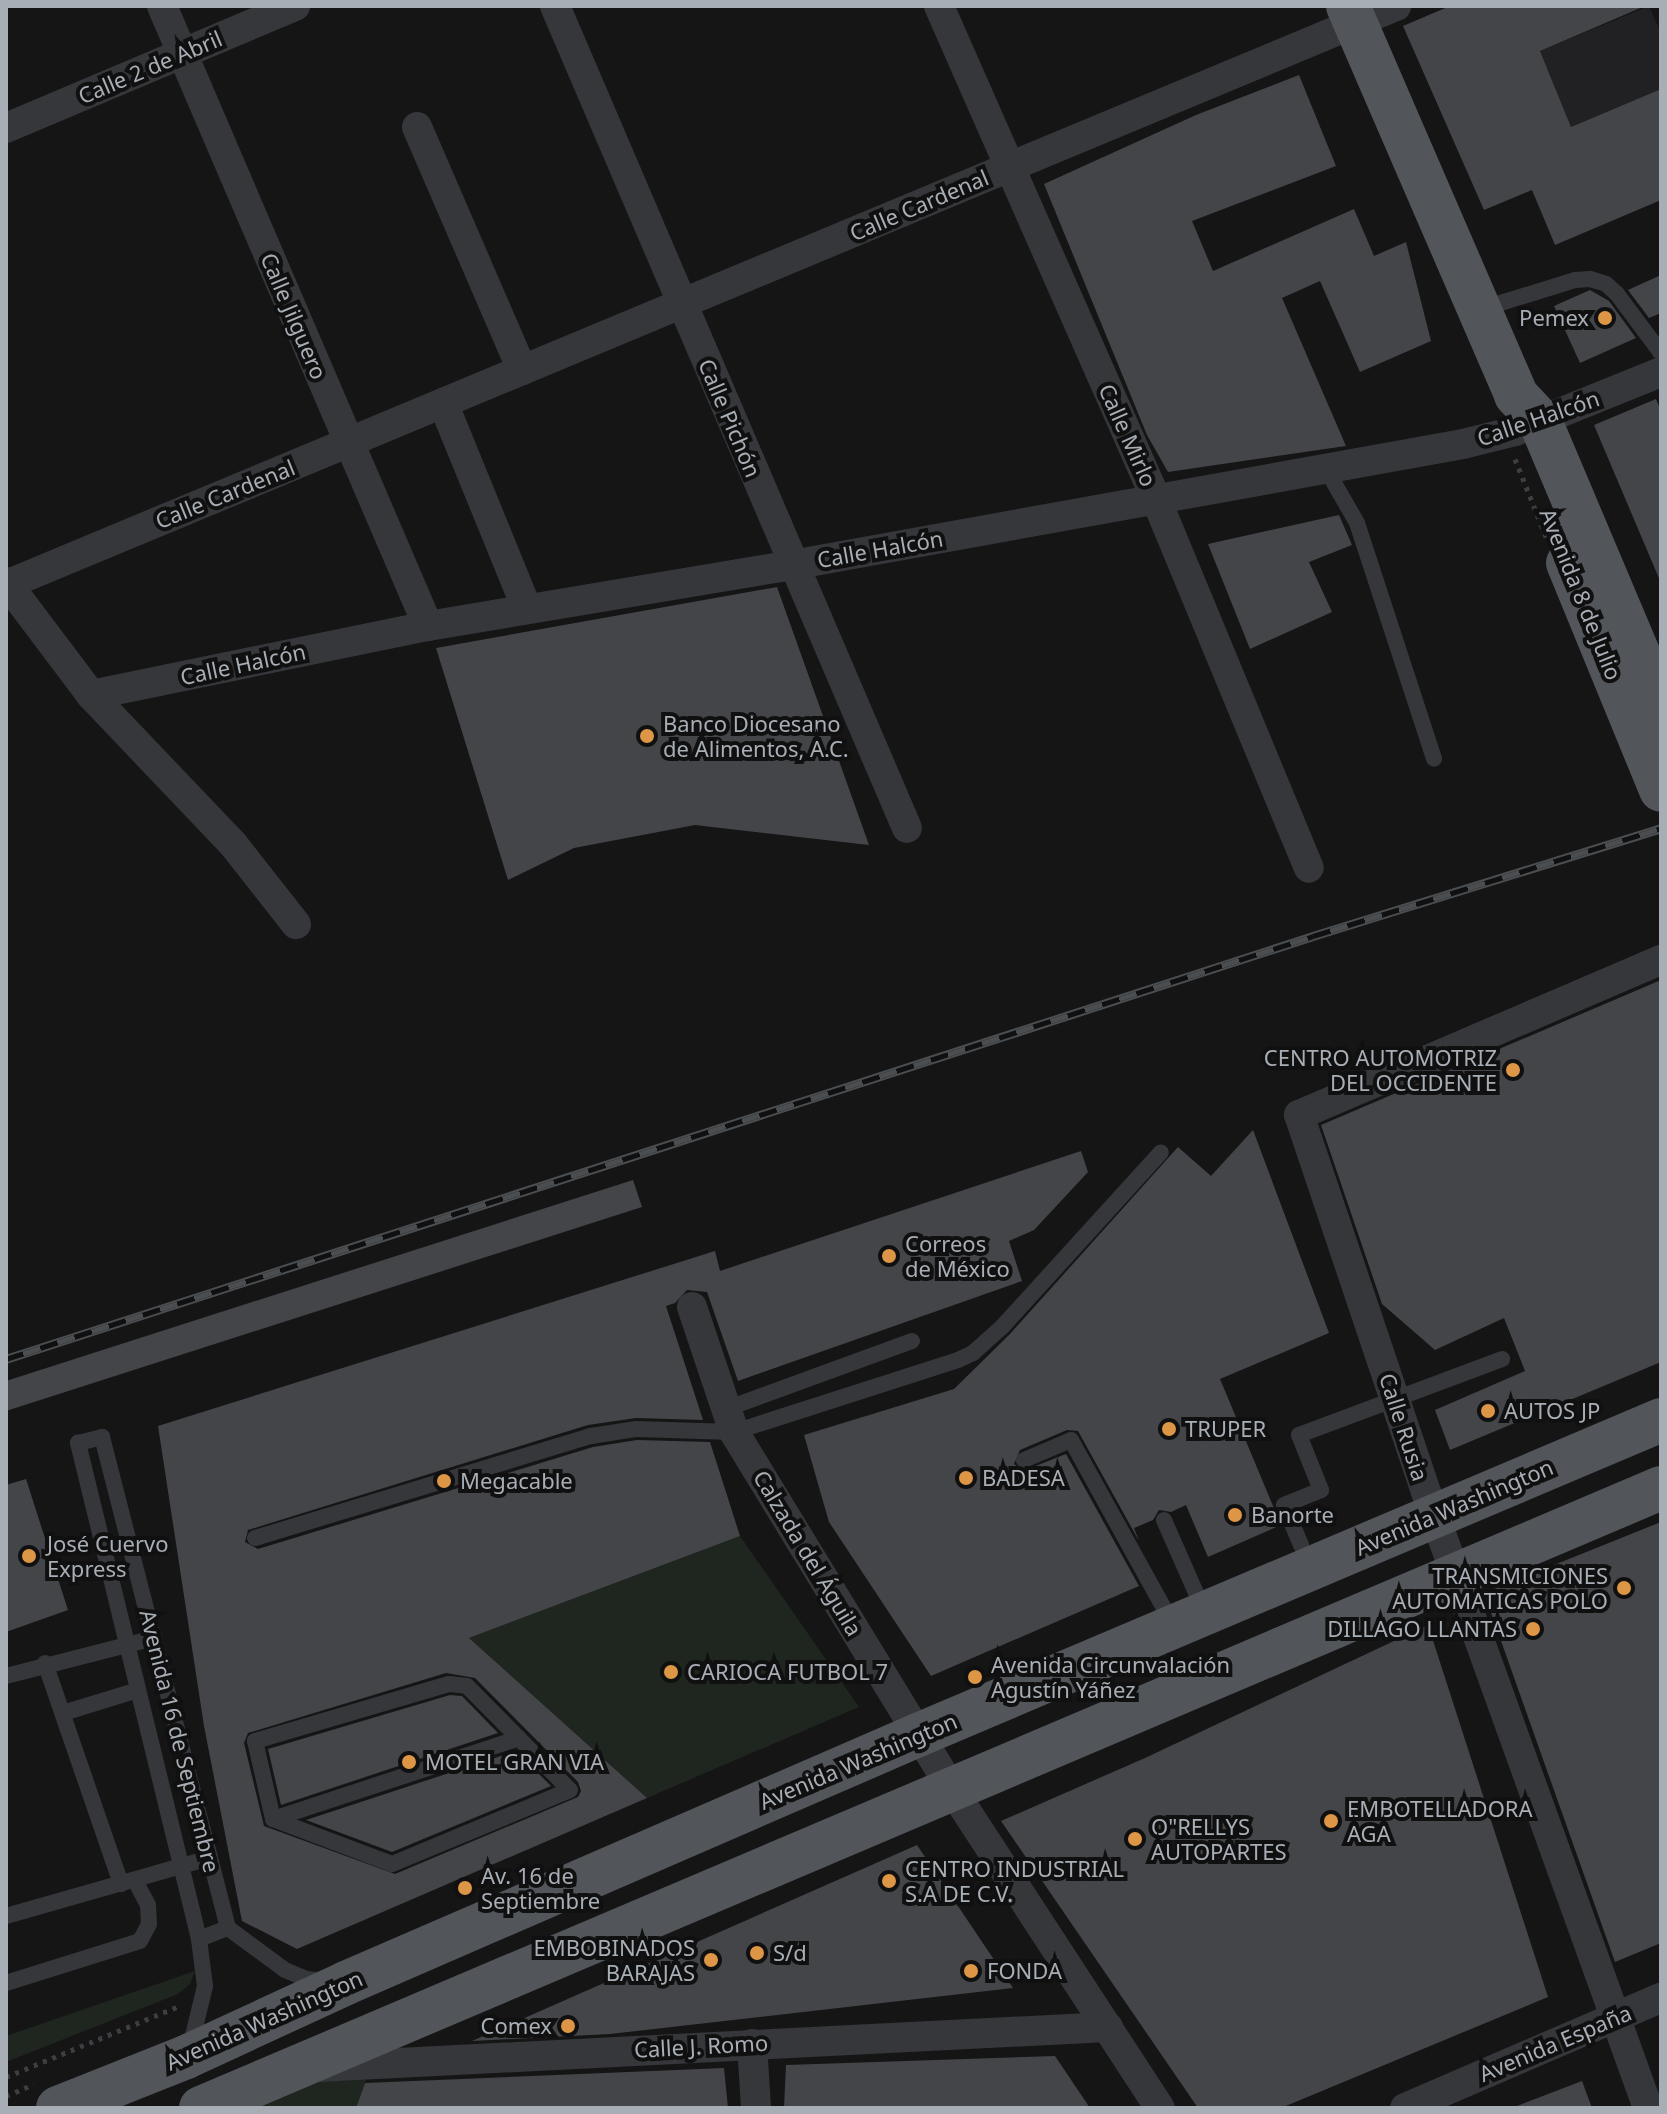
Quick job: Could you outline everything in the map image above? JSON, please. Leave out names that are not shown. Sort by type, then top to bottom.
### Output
[{"type":"main road","name":"Avenida 8 de Julio","points":[[1352,14],[1524,415],[1661,707]]},
{"type":"main road","name":"Avenida 8 de Julio","points":[[1524,415],[1661,790]]},
{"type":"main road","name":"Avenida Washington","points":[[58,2108],[186,2057],[626,1855],[918,1735],[1661,1420]]},
{"type":"main road","points":[[186,2057],[204,2107],[1661,1488]]},
{"type":"street","name":"Calle Jilguero","points":[[162,6],[428,626]]},
{"type":"street","name":"Calle 2 de Abril","points":[[6,128],[295,6]]},
{"type":"street","name":"Calle Pichón","points":[[555,6],[907,828]]},
{"type":"street","name":"Calle Mirlo","points":[[939,6],[1156,499],[1309,868]]},
{"type":"street","name":"Calle Cardenal","points":[[6,583],[1008,167],[1352,14],[1396,6]]},
{"type":"street","points":[[417,127],[522,370]]},
{"type":"street","name":"Calle Halcón","points":[[91,695],[428,626],[792,565],[1326,469],[1524,415],[1661,372]]},
{"type":"street","points":[[443,403],[527,609]]},
{"type":"street","points":[[6,583],[91,695],[233,844],[296,924]]},
{"type":"street","name":"Calle Rusia","points":[[1648,2108],[1434,1515],[1299,1115],[1661,960]]},
{"type":"street","name":"Calzada del Águila","points":[[692,1307],[730,1421],[918,1735],[1160,2108]]},
{"type":"street","name":"Avenida España","points":[[1405,2108],[1661,1998]]},
{"type":"street","name":"Calle J. Romo","points":[[293,2069],[1108,2027]]},
{"type":"street","points":[[752,2044],[756,2108]]},
{"type":"lane","points":[[1479,310],[1590,279],[1606,284],[1617,294],[1661,353]]},
{"type":"lane","points":[[1326,469],[1357,523],[1434,759]]},
{"type":"lane","points":[[255,1538],[591,1436],[730,1421],[973,1353],[1002,1327],[1161,1152]]},
{"type":"lane","points":[[730,1421],[912,1341]]},
{"type":"lane","points":[[1301,1545],[1284,1505],[1321,1490],[1299,1435],[1502,1359]]},
{"type":"lane","name":"Avenida 16 de Septiembre","points":[[186,2057],[197,2027],[205,1986],[199,1939],[78,1443],[102,1437],[228,1928]]},
{"type":"lane","points":[[1024,1460],[1071,1440],[1190,1619]]},
{"type":"lane","points":[[1164,1520],[1190,1619]]},
{"type":"lane","points":[[6,1676],[45,1663],[154,1638]]},
{"type":"lane","points":[[6,1983],[140,1941],[149,1924],[148,1905],[128,1883],[45,1663]]},
{"type":"lane","points":[[449,1684],[467,1686],[570,1790],[392,1864],[273,1819],[255,1741],[449,1684]]},
{"type":"lane","points":[[63,1713],[138,1690]]},
{"type":"lane","points":[[273,1819],[519,1738]]},
{"type":"lane","points":[[6,1916],[210,1858]]},
{"type":"lane","points":[[199,1939],[228,1928],[285,1970],[306,1979],[346,1983]]},
{"type":"path","points":[[6,2077],[188,2003]]},
{"type":"shaded area","points":[[1649,6],[1661,33],[1661,89],[1571,127],[1540,51]]},
{"type":"shaded area","name":"CARIOCA FUTBOL 7","points":[[740,1536],[859,1707],[647,1798],[469,1638]]},
{"type":"shaded area","points":[[195,1971],[190,1984],[178,1994],[6,2062],[6,2036]]},
{"type":"shaded area","points":[[366,2080],[356,2108],[245,2108],[320,2081]]},
{"type":"building","points":[[1450,6],[1645,6],[1540,51],[1571,127],[1661,89],[1661,200],[1555,245],[1532,190],[1484,210],[1403,26]]},
{"type":"building","points":[[1299,75],[1336,166],[1192,221],[1213,271],[1354,209],[1374,256],[1406,242],[1431,341],[1360,372],[1320,281],[1282,298],[1346,446],[1168,472],[1147,435],[1044,184],[1196,115]]},
{"type":"building","points":[[1661,275],[1661,313],[1649,318],[1628,290]]},
{"type":"building","name":"Pemex","points":[[1590,290],[1609,301],[1636,338],[1580,363],[1554,306]]},
{"type":"building","points":[[1656,399],[1661,411],[1661,583],[1594,425]]},
{"type":"building","points":[[1339,515],[1352,545],[1309,562],[1332,612],[1250,649],[1208,544]]},
{"type":"building","name":"Banco Diocesano de Alimentos, A.C.","points":[[777,587],[869,845],[695,825],[574,848],[508,880],[436,648]]},
{"type":"building","points":[[1661,980],[1661,1362],[1450,1450],[1435,1410],[1525,1371],[1504,1318],[1435,1350],[1382,1304],[1321,1125]]},
{"type":"building","points":[[1253,1130],[1329,1333],[1220,1379],[1281,1525],[1208,1557],[1186,1505],[1171,1512],[1159,1510],[1153,1520],[1134,1528],[1139,1541],[1078,1431],[1067,1430],[1020,1450],[1014,1464],[1023,1471],[1066,1454],[1139,1586],[931,1676],[829,1522],[804,1435],[954,1389],[1010,1334],[1178,1147],[1211,1176]]},
{"type":"building","name":"Megacable","points":[[1081,1151],[1088,1172],[1034,1230],[1009,1241],[1022,1281],[738,1381],[707,1292],[687,1290],[675,1303],[666,1306],[703,1420],[636,1418],[588,1425],[248,1530],[245,1542],[258,1549],[593,1447],[637,1440],[710,1442],[740,1536],[469,1638],[647,1798],[297,1949],[242,1921],[204,1726],[158,1426],[715,1251],[720,1271]],"holes":[[[446,1673],[475,1678],[578,1782],[581,1791],[578,1797],[395,1874],[264,1826],[244,1743],[248,1733]]]},
{"type":"building","points":[[633,1180],[642,1207],[6,1411],[6,1381]]},
{"type":"building","name":"José Cuervo Express","points":[[26,1479],[68,1610],[6,1632],[6,1485]]},
{"type":"building","points":[[1661,1522],[1661,1943],[1615,1962],[1484,1593]]},
{"type":"building","name":"EMBOTELLADORA AGA","points":[[1428,1625],[1548,1997],[1281,2108],[1198,2108],[1001,1821],[1145,1758]]},
{"type":"building","points":[[450,1695],[462,1696],[498,1733],[281,1805],[268,1749]]},
{"type":"building","points":[[516,1751],[551,1786],[392,1852],[306,1820]]},
{"type":"building","points":[[917,1845],[1013,1988],[610,2034],[472,2041]]},
{"type":"building","points":[[1055,2056],[1090,2108],[784,2108],[786,2065]]},
{"type":"building","points":[[724,2068],[728,2108],[356,2108],[365,2083]]},
{"type":"building","points":[[1582,2081],[1592,2108],[1517,2106]]},
{"type":"railway","points":[[6,1359],[1313,936],[1661,828]]},
{"type":"place","name":"Pemex","points":[[1605,318]]},
{"type":"place","name":"Banco Diocesano de Alimentos, A.C.","points":[[647,736]]},
{"type":"place","name":"CENTRO AUTOMOTRIZ DEL OCCIDENTE","points":[[1513,1070]]},
{"type":"place","name":"Correos de México","points":[[889,1256]]},
{"type":"place","name":"AUTOS JP","points":[[1488,1411]]},
{"type":"place","name":"TRUPER","points":[[1169,1429]]},
{"type":"place","name":"BADESA","points":[[966,1478]]},
{"type":"place","name":"Megacable","points":[[444,1481]]},
{"type":"place","name":"Banorte","points":[[1235,1515]]},
{"type":"place","name":"José Cuervo Express","points":[[29,1556]]},
{"type":"place","name":"TRANSMICIONES AUTOMATICAS POLO","points":[[1624,1588]]},
{"type":"place","name":"DILLAGO LLANTAS","points":[[1533,1629]]},
{"type":"place","name":"CARIOCA FUTBOL 7","points":[[671,1672]]},
{"type":"place","name":"Avenida Circunvalación Agustín Yáñez","points":[[975,1677]]},
{"type":"place","name":"MOTEL GRAN VIA","points":[[409,1762]]},
{"type":"place","name":"EMBOTELLADORA AGA","points":[[1331,1821]]},
{"type":"place","name":"O\"RELLYS AUTOPARTES","points":[[1135,1839]]},
{"type":"place","name":"CENTRO INDUSTRIAL S.A DE C.V.","points":[[889,1881]]},
{"type":"place","name":"Av. 16 de Septiembre","points":[[465,1888]]},
{"type":"place","name":"S/d","points":[[757,1953]]},
{"type":"place","name":"EMBOBINADOS BARAJAS","points":[[711,1960]]},
{"type":"place","name":"FONDA","points":[[971,1971]]},
{"type":"place","name":"Comex","points":[[568,2026]]}]
